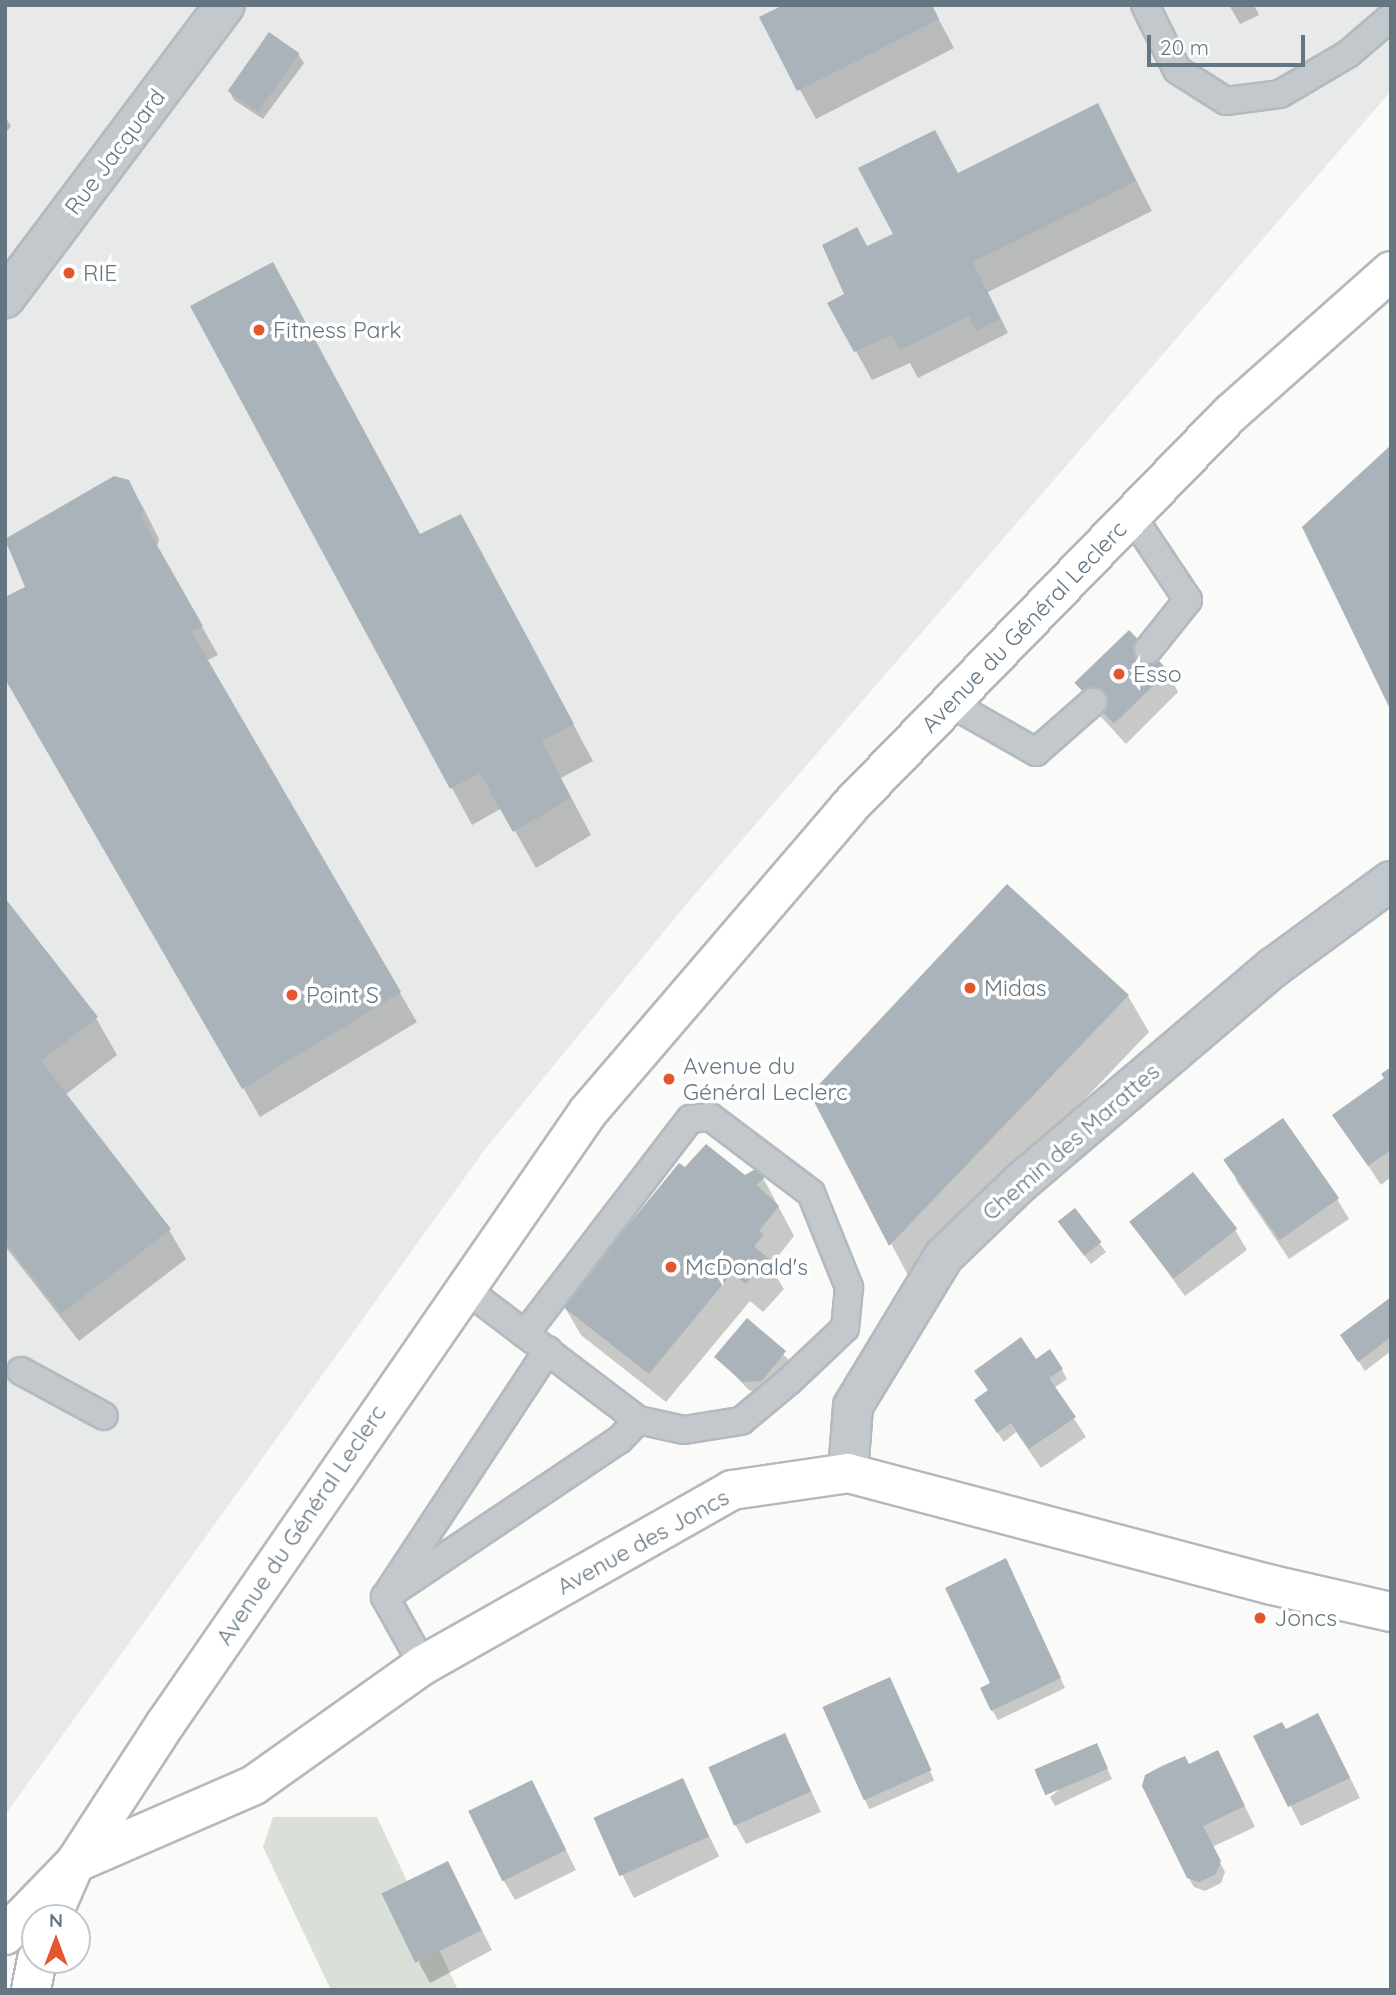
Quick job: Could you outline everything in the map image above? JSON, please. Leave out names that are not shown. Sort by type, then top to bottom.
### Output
[{"type":"main road","name":"Avenue du Général Leclerc","points":[[5,1935],[75,1863],[463,1287],[588,1112],[660,1023],[849,807],[1230,414],[1391,271]]},
{"type":"main road","name":"Avenue des Joncs","points":[[75,1863],[254,1785],[423,1665],[732,1490],[848,1474],[1272,1585],[1391,1612]]},
{"type":"main road","name":"Avenue du Général Leclerc","points":[[57,1904],[75,1863]]},
{"type":"street","name":"Rue Jacquard","points":[[5,298],[225,5]]},
{"type":"street","name":"Chemin des Marattes","points":[[848,1474],[853,1406],[944,1256],[1021,1182],[1263,976],[1391,881]]},
{"type":"lane","points":[[1145,5],[1177,70],[1226,101],[1280,94],[1348,54],[1391,18]]},
{"type":"lane","points":[[1132,516],[1188,600],[1149,650]]},
{"type":"lane","points":[[950,703],[1035,752],[1093,702]]},
{"type":"lane","points":[[463,1287],[638,1420],[684,1430],[741,1421],[845,1328],[849,1287],[811,1193],[710,1117],[690,1119],[525,1334]]},
{"type":"lane","points":[[385,1597],[548,1350]]},
{"type":"lane","points":[[21,1371],[104,1416]]},
{"type":"lane","points":[[385,1597],[619,1440],[638,1420]]},
{"type":"lane","points":[[385,1597],[423,1665]]},
{"type":"shaded area","points":[[5,5],[1391,5],[1391,91],[689,901],[486,1148],[5,1815]]},
{"type":"shaded area","points":[[273,1817],[377,1817],[458,1990],[331,1990],[263,1847]]},
{"type":"building","points":[[783,5],[932,5],[939,19],[797,91],[759,17]]},
{"type":"building","points":[[269,32],[299,53],[258,112],[228,91]]},
{"type":"building","points":[[1098,103],[1136,181],[973,262],[1000,319],[976,331],[969,316],[900,350],[892,335],[854,352],[827,303],[844,294],[822,245],[857,227],[867,246],[893,234],[858,168],[935,130],[958,173]]},
{"type":"building","points":[[273,262],[420,534],[461,514],[574,724],[542,741],[571,798],[513,832],[480,773],[450,789],[190,306]]},
{"type":"building","points":[[1391,445],[1391,711],[1302,527]]},
{"type":"building","points":[[114,476],[129,480],[143,509],[141,517],[203,626],[191,631],[401,992],[242,1089],[5,679],[5,597],[25,587],[5,539]]},
{"type":"building","points":[[1129,630],[1169,671],[1114,724],[1074,683]]},
{"type":"building","points":[[1007,884],[1129,995],[889,1246],[810,1094]]},
{"type":"building","points":[[5,898],[98,1017],[41,1061],[171,1229],[61,1314],[5,1241]]},
{"type":"building","points":[[1391,1067],[1391,1150],[1368,1166],[1332,1115],[1384,1078],[1381,1074]]},
{"type":"building","points":[[1283,1118],[1339,1198],[1279,1240],[1223,1160]]},
{"type":"building","points":[[706,1144],[745,1175],[757,1168],[762,1171],[765,1177],[757,1185],[779,1206],[759,1231],[764,1235],[754,1246],[769,1259],[746,1284],[732,1273],[649,1374],[562,1306],[679,1163],[685,1167]]},
{"type":"building","points":[[1193,1172],[1237,1229],[1173,1279],[1129,1222]]},
{"type":"building","points":[[1075,1208],[1101,1242],[1084,1255],[1058,1222]]},
{"type":"building","points":[[1391,1297],[1391,1337],[1358,1362],[1340,1335]]},
{"type":"building","points":[[747,1318],[786,1351],[762,1381],[743,1382],[714,1357]]},
{"type":"building","points":[[1021,1337],[1036,1359],[1050,1349],[1063,1369],[1049,1378],[1076,1417],[1029,1449],[1011,1423],[997,1433],[974,1400],[988,1390],[974,1371]]},
{"type":"building","points":[[1006,1558],[1061,1678],[991,1711],[980,1688],[990,1683],[945,1588]]},
{"type":"building","points":[[890,1677],[931,1770],[864,1800],[822,1707]]},
{"type":"building","points":[[1318,1713],[1350,1778],[1288,1807],[1253,1736],[1282,1722],[1286,1729]]},
{"type":"building","points":[[785,1733],[811,1791],[734,1826],[708,1767]]},
{"type":"building","points":[[1097,1743],[1108,1769],[1045,1795],[1034,1770]]},
{"type":"building","points":[[1218,1750],[1245,1806],[1203,1826],[1221,1861],[1216,1874],[1199,1882],[1187,1878],[1142,1786],[1145,1775],[1162,1766],[1185,1756],[1189,1764]]},
{"type":"building","points":[[683,1778],[709,1836],[620,1876],[593,1818]]},
{"type":"building","points":[[532,1780],[566,1850],[502,1881],[468,1811]]},
{"type":"building","points":[[448,1861],[482,1930],[415,1963],[381,1893]]},
{"type":"place","name":"RIE","points":[[69,273]]},
{"type":"place","name":"Fitness Park","points":[[259,330]]},
{"type":"place","name":"Esso","points":[[1119,674]]},
{"type":"place","name":"Midas","points":[[970,988]]},
{"type":"place","name":"Point S","points":[[292,995]]},
{"type":"place","name":"Avenue du Général Leclerc","points":[[669,1079]]},
{"type":"place","name":"McDonald's","points":[[671,1267]]},
{"type":"place","name":"Joncs","points":[[1260,1618]]}]
